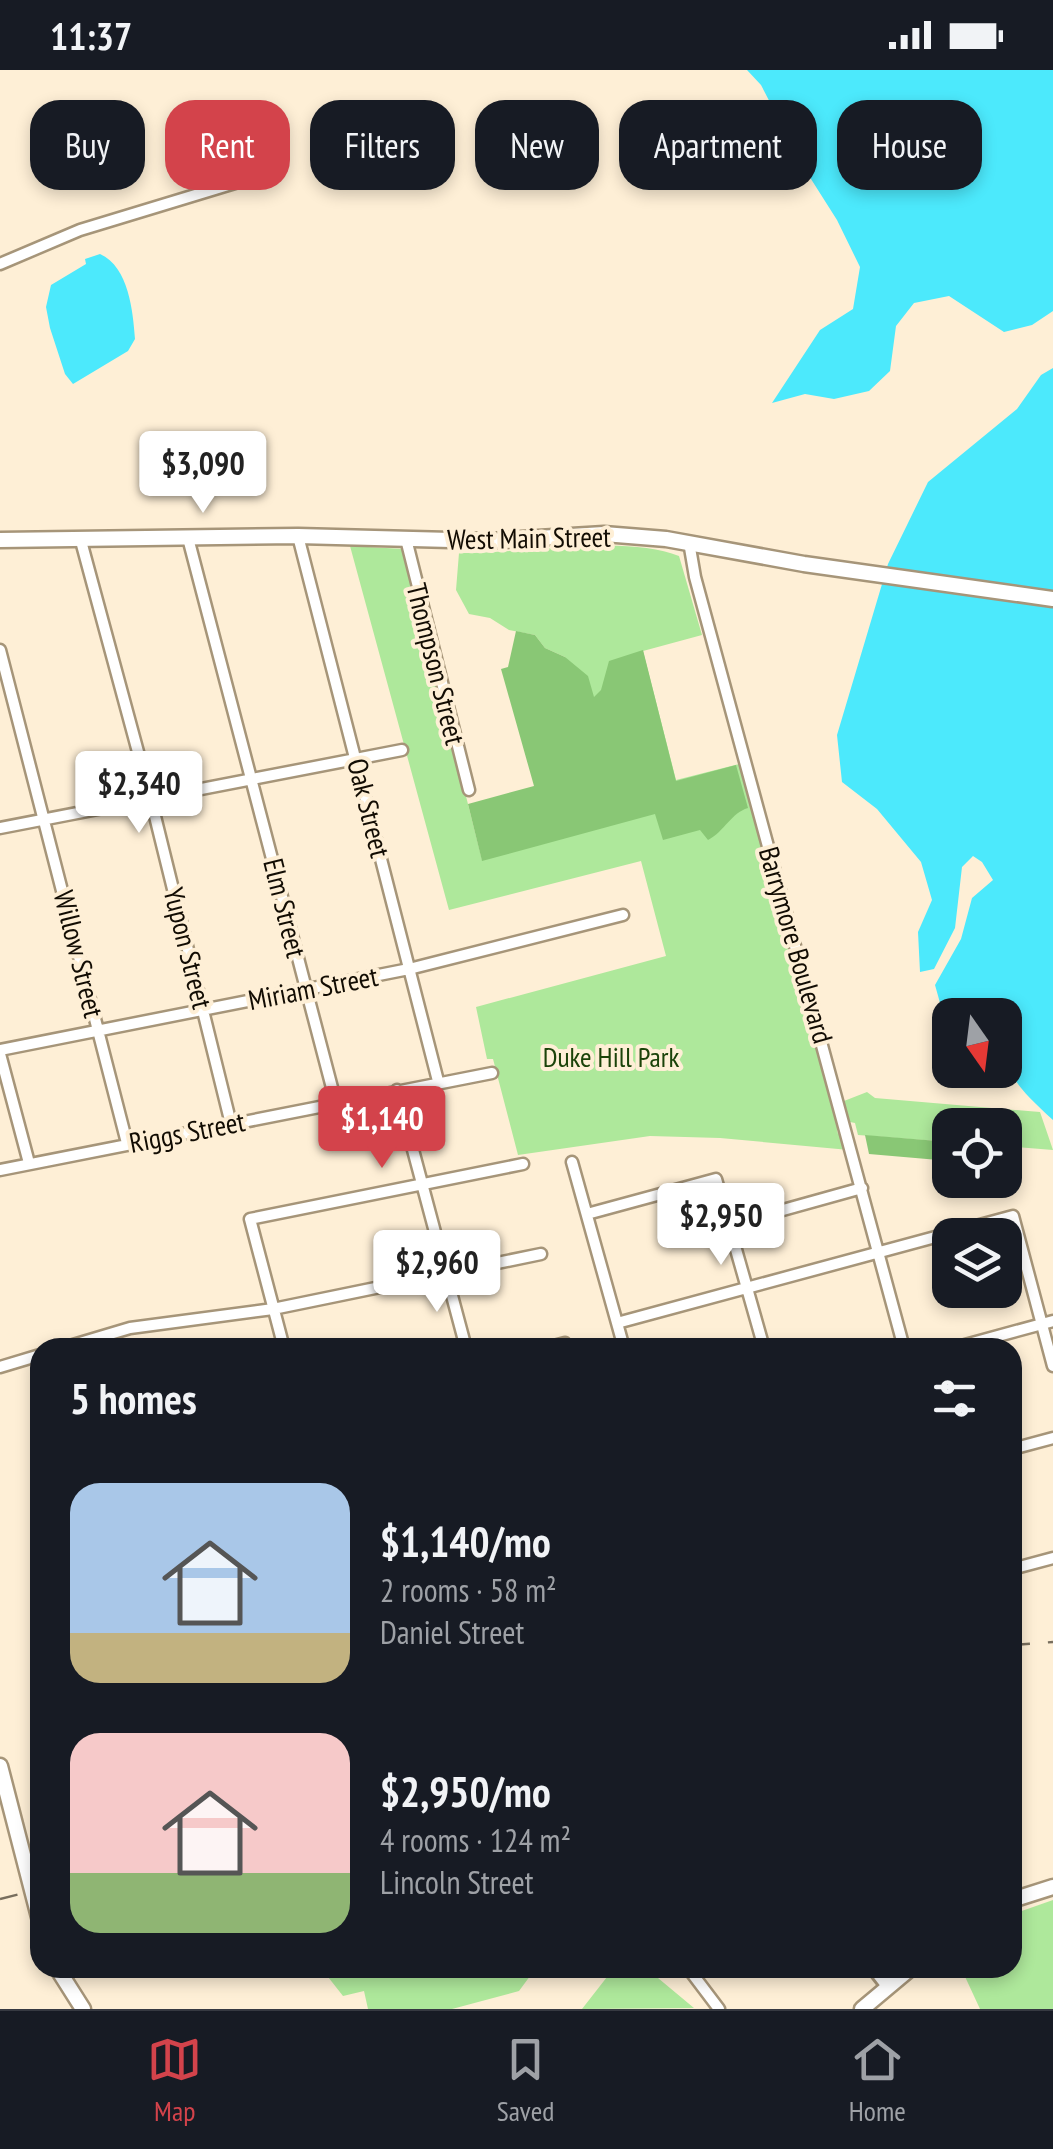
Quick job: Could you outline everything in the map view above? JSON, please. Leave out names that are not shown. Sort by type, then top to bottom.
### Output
[{"type":"main road","name":"West Main Street","points":[[0,540],[298,536],[490,541],[604,534],[689,542],[871,574],[1053,599]]},
{"type":"main road","points":[[0,1766],[30,1879]]},
{"type":"main road","points":[[1022,1897],[1053,1887]]},
{"type":"main road","points":[[63,1978],[83,2009]]},
{"type":"main road","points":[[862,2009],[898,1978]]},
{"type":"street","points":[[0,264],[80,230],[209,190]]},
{"type":"street","name":"Oak Street","points":[[298,536],[438,1081]]},
{"type":"street","name":"Elm Street","points":[[188,538],[336,1103]]},
{"type":"street","name":"Thompson Street","points":[[406,539],[468,790]]},
{"type":"street","name":"Yupon Street","points":[[81,541],[232,1124]]},
{"type":"street","name":"Barrymore Boulevard","points":[[689,542],[700,595],[902,1338]]},
{"type":"street","name":"Willow Street","points":[[0,650],[127,1143]]},
{"type":"street","points":[[0,828],[402,750]]},
{"type":"street","name":"Miriam Street","points":[[0,1052],[410,969],[623,915]]},
{"type":"street","points":[[0,1052],[29,1164]]},
{"type":"street","name":"Riggs Street","points":[[0,1170],[492,1073]]},
{"type":"street","points":[[398,1090],[463,1338]]},
{"type":"street","points":[[572,1162],[621,1338]]},
{"type":"street","points":[[281,1338],[250,1218],[523,1164]]},
{"type":"street","points":[[586,1214],[716,1179],[761,1338]]},
{"type":"street","points":[[729,1224],[862,1188]]},
{"type":"street","points":[[617,1323],[1013,1216],[1047,1322],[1053,1366]]},
{"type":"street","points":[[97,1338],[130,1328],[273,1309],[541,1254]]},
{"type":"street","points":[[990,1338],[1047,1322]]},
{"type":"street","points":[[0,1367],[30,1357]]},
{"type":"street","points":[[1022,1446],[1053,1438]]},
{"type":"street","points":[[1022,1566],[1053,1558]]},
{"type":"street","points":[[696,1978],[720,2009]]},
{"type":"street","points":[[882,1978],[888,1986]]},
{"type":"green space","name":"Duke Hill Park","points":[[350,546],[404,549],[482,860],[591,716],[565,657],[545,648],[535,635],[509,630],[490,618],[469,614],[456,590],[459,553],[631,546],[679,556],[702,635],[643,651],[676,780],[743,763],[841,1128],[837,1129],[838,1134],[843,1133],[849,1150],[650,1136],[518,1155],[493,1059],[487,1059],[476,1007],[666,956],[641,861],[449,910]]},
{"type":"green space","points":[[516,631],[535,635],[545,648],[565,657],[588,676],[594,697],[601,690],[609,661],[643,650],[676,781],[736,765],[748,808],[708,840],[700,830],[663,840],[655,814],[482,861],[468,804],[534,786],[501,669],[508,667]]},
{"type":"green space","points":[[867,1092],[875,1098],[993,1108],[932,1108],[932,1141],[858,1135],[844,1101]]},
{"type":"green space","points":[[1022,1110],[1040,1112],[1053,1150],[1022,1147]]},
{"type":"green space","points":[[865,1135],[932,1141],[932,1159],[869,1154]]},
{"type":"green space","points":[[1053,1900],[1053,2009],[980,2009],[966,1978],[1022,1978],[1022,1911]]},
{"type":"green space","points":[[329,1978],[529,1978],[519,1991],[452,2009],[368,2009],[364,1991],[343,1996]]},
{"type":"green space","points":[[606,1978],[658,1978],[694,2008],[582,2009]]},
{"type":"water","points":[[747,70],[1053,70],[1053,311],[1032,325],[1004,332],[949,296],[914,303],[896,326],[890,371],[869,391],[834,399],[805,394],[772,403],[820,330],[853,309],[860,267],[817,188],[817,100],[769,100]]},
{"type":"water","points":[[100,254],[110,260],[123,279],[135,339],[128,351],[73,384],[65,374],[46,307],[51,285],[86,264],[85,259]]},
{"type":"water","points":[[1053,368],[1053,1120],[1021,1088],[1022,998],[939,998],[935,985],[961,939],[972,898],[993,880],[982,862],[973,856],[962,867],[955,928],[934,969],[920,972],[918,932],[932,900],[921,862],[877,809],[842,782],[837,735],[888,564],[928,482],[1017,409],[1041,375]]},
{"type":"railway","points":[[1022,1644],[1053,1642]]},
{"type":"railway","points":[[0,1899],[30,1892]]}]
